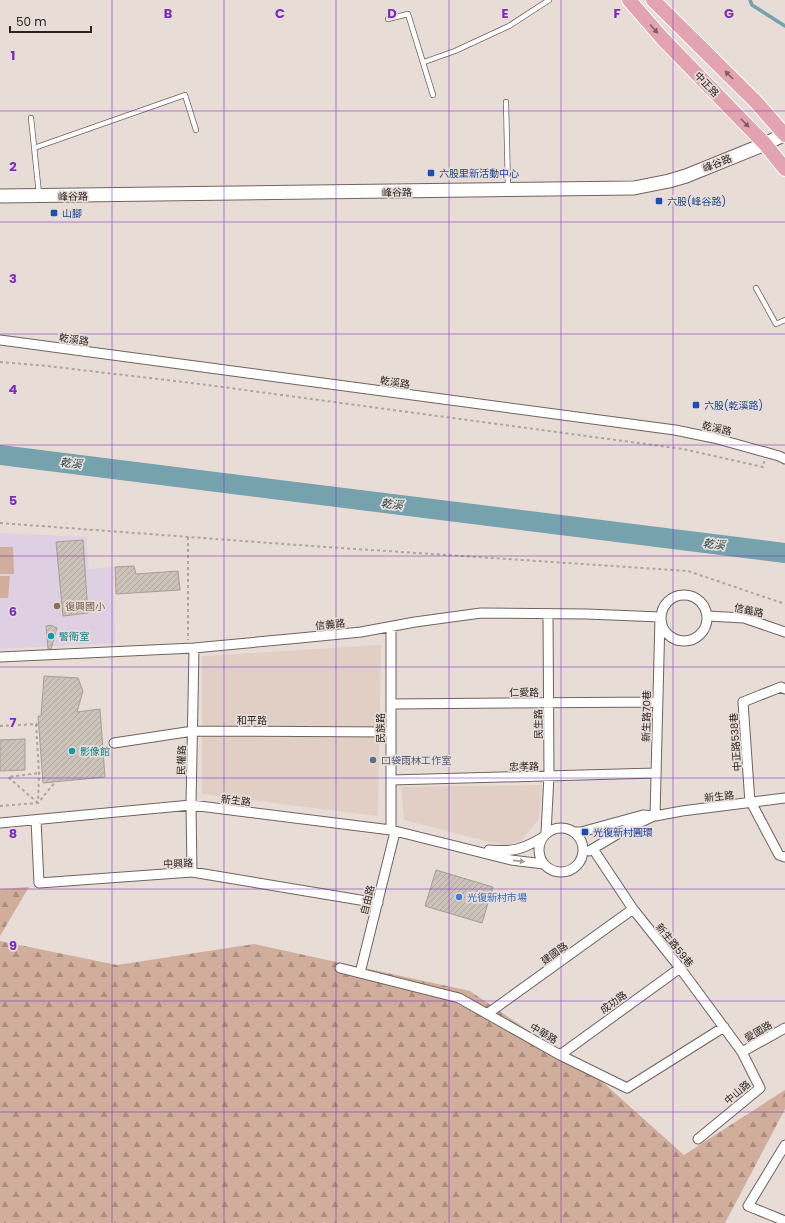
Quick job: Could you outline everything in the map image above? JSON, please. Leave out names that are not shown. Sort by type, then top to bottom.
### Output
[{"type":"main road","name":"中正路","points":[[628,0],[662,38],[765,144],[785,169]]},
{"type":"main road","points":[[654,0],[756,102],[785,134]]},
{"type":"street","name":"峰谷路","points":[[0,196],[634,188],[686,176],[765,144],[785,134]]},
{"type":"street","name":"乾溪路","points":[[0,340],[675,430],[714,438],[785,459]]},
{"type":"street","points":[[680,595],[695,597],[705,608],[707,616],[703,631],[691,640],[683,641],[676,640],[664,631],[660,617],[666,602],[680,595]]},
{"type":"street","name":"信義路","points":[[0,657],[191,648],[361,632],[415,622],[481,613],[660,617]]},
{"type":"street","name":"民生路","points":[[544,836],[549,776],[548,614]]},
{"type":"street","name":"信義路","points":[[707,616],[744,618],[785,632]]},
{"type":"street","name":"新生路70巷","points":[[655,816],[660,617]]},
{"type":"street","name":"民族路","points":[[391,627],[393,831]]},
{"type":"street","name":"民權路","points":[[191,648],[193,731],[191,806],[192,872]]},
{"type":"street","name":"中正路538巷","points":[[750,803],[743,702],[781,687],[785,689]]},
{"type":"street","name":"仁愛路","points":[[391,704],[658,702]]},
{"type":"street","name":"和平路","points":[[114,743],[193,731],[391,732]]},
{"type":"street","name":"忠孝路","points":[[392,780],[656,773]]},
{"type":"street","name":"新生路","points":[[467,848],[476,852],[511,860],[544,864],[556,871],[563,871],[575,866],[580,860],[582,854],[626,829],[655,816],[682,811],[785,798]]},
{"type":"street","points":[[750,803],[779,855],[785,857]]},
{"type":"street","name":"新生路","points":[[0,823],[191,806],[393,831],[467,848],[503,851],[528,846],[558,828],[581,832],[643,815],[655,816]]},
{"type":"street","name":"中興路","points":[[36,820],[39,883],[192,872],[378,903]]},
{"type":"street","name":"自由路","points":[[360,973],[378,903],[393,831]]},
{"type":"street","points":[[574,832],[581,841],[583,847],[582,854]]},
{"type":"street","points":[[544,836],[539,851],[540,858],[544,864]]},
{"type":"street","name":"新生路59巷","points":[[593,849],[633,909],[680,968],[742,1052]]},
{"type":"street","name":"建國路","points":[[487,1014],[633,909]]},
{"type":"street","name":"中華路","points":[[340,968],[459,998],[560,1055],[627,1088],[724,1027]]},
{"type":"street","name":"成功路","points":[[560,1055],[680,968]]},
{"type":"street","name":"愛國路","points":[[742,1052],[785,1028]]},
{"type":"street","name":"中山路","points":[[698,1139],[760,1088],[742,1052]]},
{"type":"street","points":[[785,1146],[748,1206],[785,1220]]},
{"type":"lane","points":[[424,62],[455,51],[509,26],[549,0]]},
{"type":"lane","points":[[388,18],[408,14],[433,95]]},
{"type":"lane","points":[[34,148],[185,95],[196,130]]},
{"type":"lane","points":[[506,102],[508,190]]},
{"type":"lane","points":[[31,118],[39,196]]},
{"type":"lane","points":[[756,288],[776,324],[785,320]]},
{"type":"path","points":[[0,362],[208,385],[683,449],[763,467]]},
{"type":"path","points":[[0,523],[688,571],[785,604]]},
{"type":"path","points":[[188,537],[191,648]]},
{"type":"path","points":[[36,724],[38,803]]},
{"type":"path","points":[[0,726],[36,724],[39,726]]},
{"type":"path","points":[[38,774],[8,777],[38,803]]},
{"type":"path","points":[[0,806],[38,803],[56,781]]},
{"type":"shaded area","name":"復興國小","points":[[0,533],[86,537],[89,569],[113,567],[115,643],[0,649]]},
{"type":"shaded area","points":[[381,645],[378,816],[202,794],[202,656]]},
{"type":"shaded area","points":[[542,785],[539,819],[521,841],[505,846],[404,820],[401,787]]},
{"type":"green space","points":[[0,547],[13,547],[14,574],[0,574]]},
{"type":"green space","points":[[0,576],[10,576],[8,598],[0,598]]},
{"type":"green space","points":[[29,887],[0,936],[0,889]]},
{"type":"green space","points":[[0,941],[117,965],[254,944],[470,991],[598,1078],[684,1155],[785,1090],[785,1109],[725,1223],[0,1223]]},
{"type":"building","points":[[83,540],[88,613],[63,616],[56,542]]},
{"type":"building","points":[[134,566],[136,574],[178,571],[180,590],[116,594],[115,567]]},
{"type":"building","name":"警衛室","points":[[51,625],[57,628],[51,649],[48,649],[46,626]]},
{"type":"building","name":"影像館","points":[[44,676],[78,678],[83,691],[77,712],[100,709],[105,777],[43,783],[38,716],[41,716]]},
{"type":"building","points":[[25,739],[25,770],[0,771],[0,740]]},
{"type":"building","name":"光復新村市場","points":[[436,870],[493,887],[482,923],[425,906]]},
{"type":"waterway","points":[[750,0],[752,5],[785,26]]},
{"type":"waterway","name":"乾溪","points":[[0,455],[785,553]]},
{"type":"place","name":"六股里新活動中心","points":[[431,173]]},
{"type":"place","name":"六股(峰谷路)","points":[[659,201]]},
{"type":"place","name":"山腳","points":[[54,213]]},
{"type":"place","name":"六股(乾溪路)","points":[[696,405]]},
{"type":"place","name":"復興國小","points":[[57,606]]},
{"type":"place","name":"警衛室","points":[[51,636]]},
{"type":"place","name":"影像館","points":[[72,751]]},
{"type":"place","name":"口袋雨林工作室","points":[[373,760]]},
{"type":"place","name":"光復新村圓環","points":[[585,832]]},
{"type":"place","name":"光復新村市場","points":[[459,897]]}]
